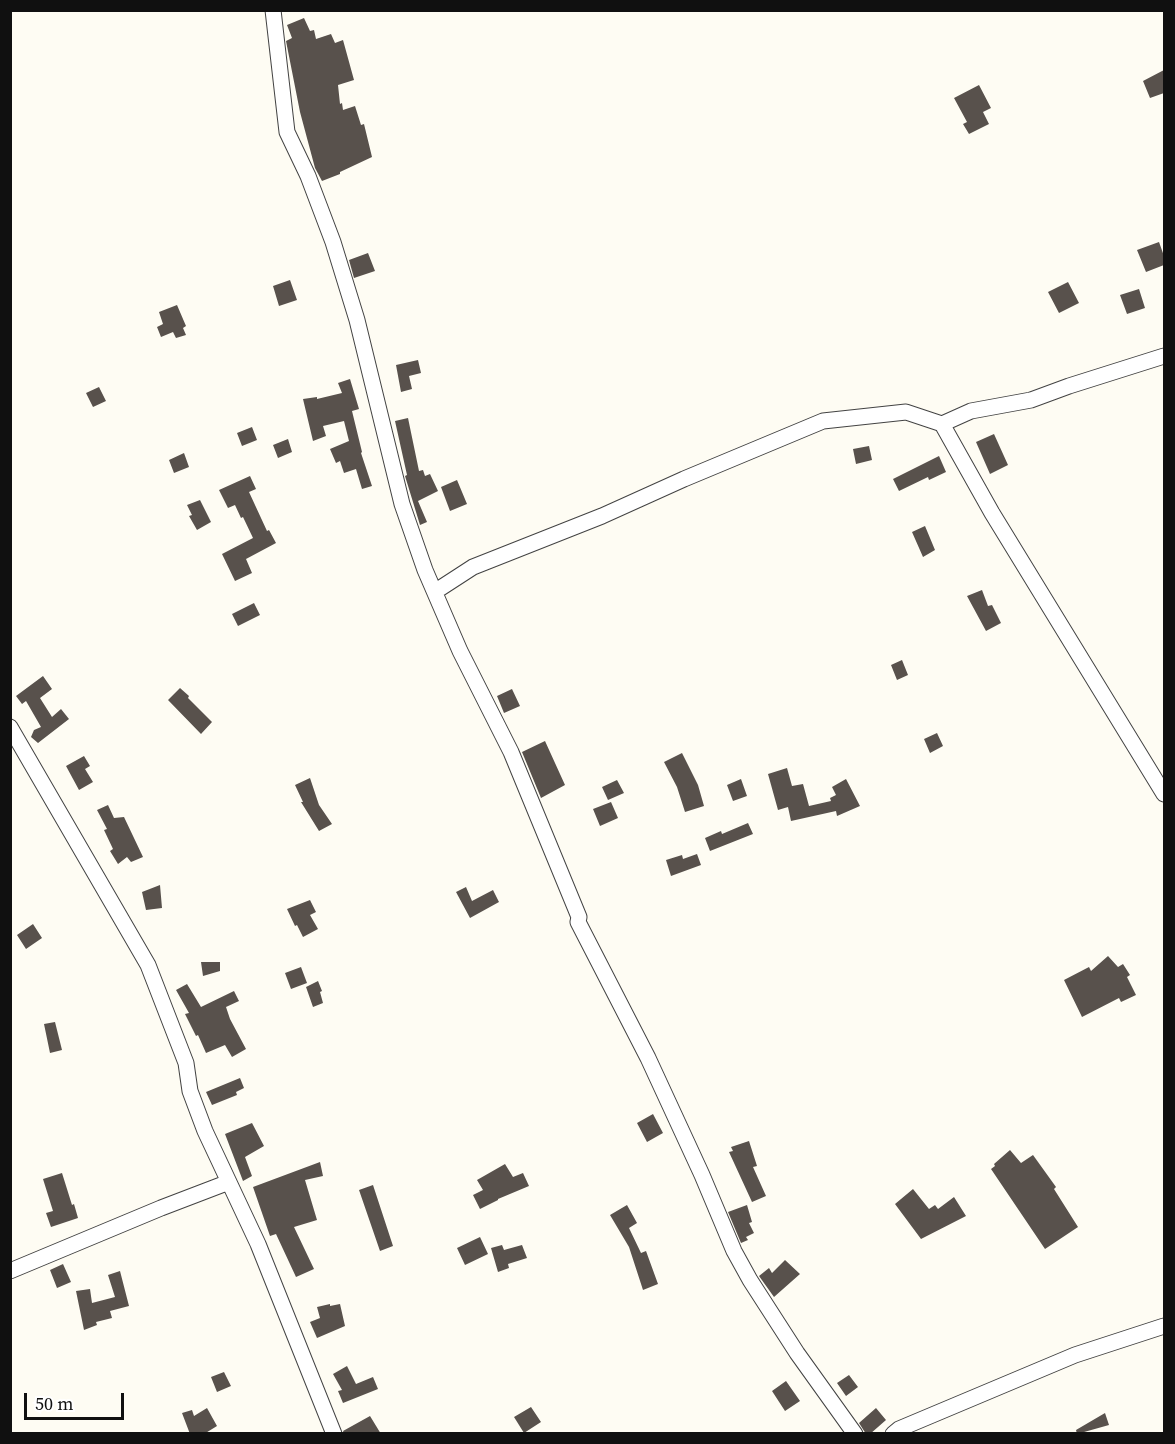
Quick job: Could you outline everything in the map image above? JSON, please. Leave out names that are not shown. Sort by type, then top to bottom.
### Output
[{"type":"street","points":[[273,10],[287,132],[308,176],[333,242],[357,320],[402,504],[425,570],[460,651],[511,752],[579,917],[578,922],[648,1058],[702,1174],[734,1251],[792,1344],[855,1434]]},
{"type":"street","points":[[942,424],[971,411],[1031,400],[1164,356]]},
{"type":"street","points":[[436,591],[473,567],[602,516],[823,421],[906,412],[942,424],[992,513],[1131,736],[1164,794]]},
{"type":"street","points":[[10,728],[148,965],[186,1063],[190,1091],[205,1131],[258,1244],[334,1434]]},
{"type":"street","points":[[10,1271],[229,1182]]},
{"type":"street","points":[[893,1434],[899,1429],[1074,1354],[1164,1326]]},
{"type":"building","points":[[304,18],[310,31],[314,30],[316,39],[331,34],[335,43],[343,40],[354,80],[338,85],[340,104],[342,103],[343,110],[355,106],[361,125],[364,124],[372,157],[322,181],[315,168],[300,112],[286,41],[292,38],[287,25]]},
{"type":"building","points":[[1164,70],[1164,93],[1150,98],[1143,81]]},
{"type":"building","points":[[979,85],[991,108],[983,112],[989,124],[969,134],[963,124],[967,122],[954,98]]},
{"type":"building","points":[[1159,242],[1164,256],[1164,265],[1146,272],[1137,250]]},
{"type":"building","points":[[368,253],[375,271],[354,278],[349,260]]},
{"type":"building","points":[[290,280],[297,300],[279,306],[273,286]]},
{"type":"building","points":[[1068,282],[1079,303],[1059,313],[1048,292]]},
{"type":"building","points":[[1139,289],[1145,308],[1127,314],[1120,295]]},
{"type":"building","points":[[177,305],[186,326],[183,328],[186,335],[176,338],[173,332],[161,337],[157,327],[163,324],[159,312]]},
{"type":"building","points":[[418,360],[421,373],[409,376],[412,389],[401,392],[396,365]]},
{"type":"building","points":[[350,379],[359,409],[352,411],[361,453],[372,486],[362,489],[356,469],[344,473],[340,461],[336,463],[330,449],[349,441],[344,421],[323,426],[326,436],[313,441],[303,399],[317,397],[317,399],[342,393],[338,383]]},
{"type":"building","points":[[99,387],[106,401],[93,407],[86,393]]},
{"type":"building","points":[[408,418],[419,471],[423,470],[425,476],[430,474],[438,491],[418,501],[427,522],[420,525],[405,476],[407,475],[395,421]]},
{"type":"building","points":[[252,427],[257,440],[242,446],[237,433]]},
{"type":"building","points":[[994,434],[1008,465],[990,474],[976,442]]},
{"type":"building","points":[[288,439],[292,452],[278,458],[273,445]]},
{"type":"building","points":[[869,446],[872,460],[856,464],[853,449]]},
{"type":"building","points":[[184,453],[189,467],[174,473],[169,460]]},
{"type":"building","points":[[939,456],[946,472],[929,480],[928,477],[899,491],[893,479]]},
{"type":"building","points":[[250,476],[256,489],[249,492],[267,531],[269,530],[276,543],[246,559],[252,573],[235,581],[222,554],[253,538],[235,505],[228,508],[219,490]]},
{"type":"building","points":[[457,480],[467,504],[450,511],[441,487]]},
{"type":"building","points":[[200,500],[211,522],[197,530],[189,516],[192,515],[187,505]]},
{"type":"building","points":[[925,526],[935,550],[923,557],[912,532]]},
{"type":"building","points":[[982,590],[988,606],[992,605],[1001,623],[986,631],[967,596]]},
{"type":"building","points":[[254,603],[260,615],[238,626],[232,614]]},
{"type":"building","points":[[902,660],[908,675],[897,680],[891,665]]},
{"type":"building","points":[[43,676],[52,689],[40,698],[52,717],[61,709],[69,719],[38,743],[31,737],[34,730],[41,727],[26,701],[22,704],[16,696]]},
{"type":"building","points":[[180,688],[212,722],[201,734],[168,700]]},
{"type":"building","points":[[512,689],[520,706],[504,713],[497,696]]},
{"type":"building","points":[[937,733],[943,746],[930,753],[924,739]]},
{"type":"building","points":[[545,741],[565,785],[541,798],[522,752]]},
{"type":"building","points":[[682,753],[698,785],[704,806],[685,812],[677,787],[664,762]]},
{"type":"building","points":[[84,756],[90,766],[85,769],[93,782],[79,790],[66,766]]},
{"type":"building","points":[[787,768],[792,786],[803,784],[809,806],[831,801],[830,798],[836,795],[832,787],[846,779],[860,806],[837,816],[836,811],[791,821],[788,807],[778,810],[768,774]]},
{"type":"building","points":[[310,778],[319,805],[332,824],[319,831],[301,802],[303,802],[295,785]]},
{"type":"building","points":[[741,779],[747,796],[733,801],[727,785]]},
{"type":"building","points":[[617,780],[624,793],[608,800],[602,787]]},
{"type":"building","points":[[611,802],[618,818],[600,826],[593,809]]},
{"type":"building","points":[[108,805],[114,818],[124,817],[143,857],[131,862],[127,857],[118,864],[110,851],[113,849],[104,830],[107,829],[97,810]]},
{"type":"building","points":[[748,823],[753,834],[710,851],[705,838],[721,831],[722,834]]},
{"type":"building","points":[[697,854],[701,865],[671,876],[666,860],[682,855],[683,859]]},
{"type":"building","points":[[160,885],[162,908],[146,910],[142,892]]},
{"type":"building","points":[[466,887],[472,901],[493,890],[499,902],[470,918],[456,892]]},
{"type":"building","points":[[310,900],[316,912],[310,915],[318,929],[303,937],[287,909]]},
{"type":"building","points":[[33,924],[42,938],[26,949],[17,935]]},
{"type":"building","points":[[1108,956],[1118,967],[1123,964],[1130,975],[1127,977],[1136,995],[1121,1002],[1119,998],[1082,1017],[1064,980],[1089,967],[1091,971]]},
{"type":"building","points":[[201,962],[220,962],[220,971],[203,976]]},
{"type":"building","points":[[301,967],[307,983],[291,989],[285,973]]},
{"type":"building","points":[[318,981],[323,1003],[313,1007],[306,987]]},
{"type":"building","points":[[187,984],[201,1007],[234,991],[239,1001],[226,1007],[246,1049],[232,1057],[225,1045],[206,1053],[185,1014],[189,1013],[176,990]]},
{"type":"building","points":[[55,1022],[62,1050],[50,1053],[44,1024]]},
{"type":"building","points":[[240,1078],[244,1088],[236,1092],[237,1095],[212,1105],[206,1092]]},
{"type":"building","points":[[653,1114],[663,1133],[647,1142],[637,1123]]},
{"type":"building","points":[[252,1123],[264,1146],[245,1157],[252,1176],[243,1181],[225,1134]]},
{"type":"building","points":[[749,1141],[757,1166],[753,1167],[766,1196],[752,1202],[729,1152],[733,1151],[731,1147]]},
{"type":"building","points":[[1010,1150],[1021,1163],[1033,1155],[1056,1187],[1054,1189],[1078,1227],[1045,1249],[991,1169]]},
{"type":"building","points":[[320,1162],[323,1176],[305,1180],[317,1220],[294,1227],[314,1269],[296,1277],[276,1234],[270,1236],[253,1187]]},
{"type":"building","points":[[505,1164],[513,1177],[523,1173],[529,1186],[480,1209],[473,1195],[483,1190],[477,1180]]},
{"type":"building","points":[[62,1173],[78,1218],[51,1227],[46,1213],[53,1211],[43,1179]]},
{"type":"building","points":[[373,1185],[393,1246],[380,1251],[359,1190]]},
{"type":"building","points":[[913,1189],[929,1209],[935,1205],[938,1209],[954,1197],[966,1216],[921,1239],[895,1204]]},
{"type":"building","points":[[627,1205],[637,1223],[629,1228],[641,1253],[646,1251],[658,1284],[643,1290],[629,1247],[610,1215]]},
{"type":"building","points":[[747,1205],[752,1222],[749,1223],[754,1233],[746,1237],[748,1240],[741,1243],[728,1212]]},
{"type":"building","points":[[480,1237],[488,1254],[465,1265],[457,1248]]},
{"type":"building","points":[[502,1245],[504,1250],[522,1245],[527,1258],[508,1264],[509,1268],[498,1272],[491,1248]]},
{"type":"building","points":[[785,1260],[800,1274],[774,1297],[759,1276],[769,1268],[772,1273]]},
{"type":"building","points":[[63,1264],[71,1282],[57,1288],[50,1270]]},
{"type":"building","points":[[120,1271],[129,1306],[110,1311],[112,1318],[96,1322],[97,1325],[84,1330],[76,1291],[90,1289],[92,1303],[115,1297],[108,1275]]},
{"type":"building","points":[[330,1304],[330,1306],[340,1304],[345,1326],[317,1338],[310,1322],[320,1318],[317,1307]]},
{"type":"building","points":[[347,1366],[356,1384],[373,1377],[378,1389],[343,1403],[338,1391],[342,1390],[333,1374]]},
{"type":"building","points":[[224,1372],[231,1386],[217,1392],[211,1377]]},
{"type":"building","points":[[849,1375],[858,1387],[846,1396],[837,1383]]},
{"type":"building","points":[[786,1381],[800,1401],[785,1411],[772,1391]]},
{"type":"building","points":[[531,1407],[541,1422],[524,1433],[514,1417]]},
{"type":"building","points":[[207,1408],[217,1426],[204,1434],[190,1434],[182,1413],[192,1410],[194,1416]]},
{"type":"building","points":[[876,1408],[886,1420],[870,1434],[866,1434],[859,1423]]},
{"type":"building","points":[[1105,1413],[1109,1425],[1077,1434],[1076,1430]]},
{"type":"building","points":[[370,1416],[381,1434],[344,1434],[343,1431]]}]
